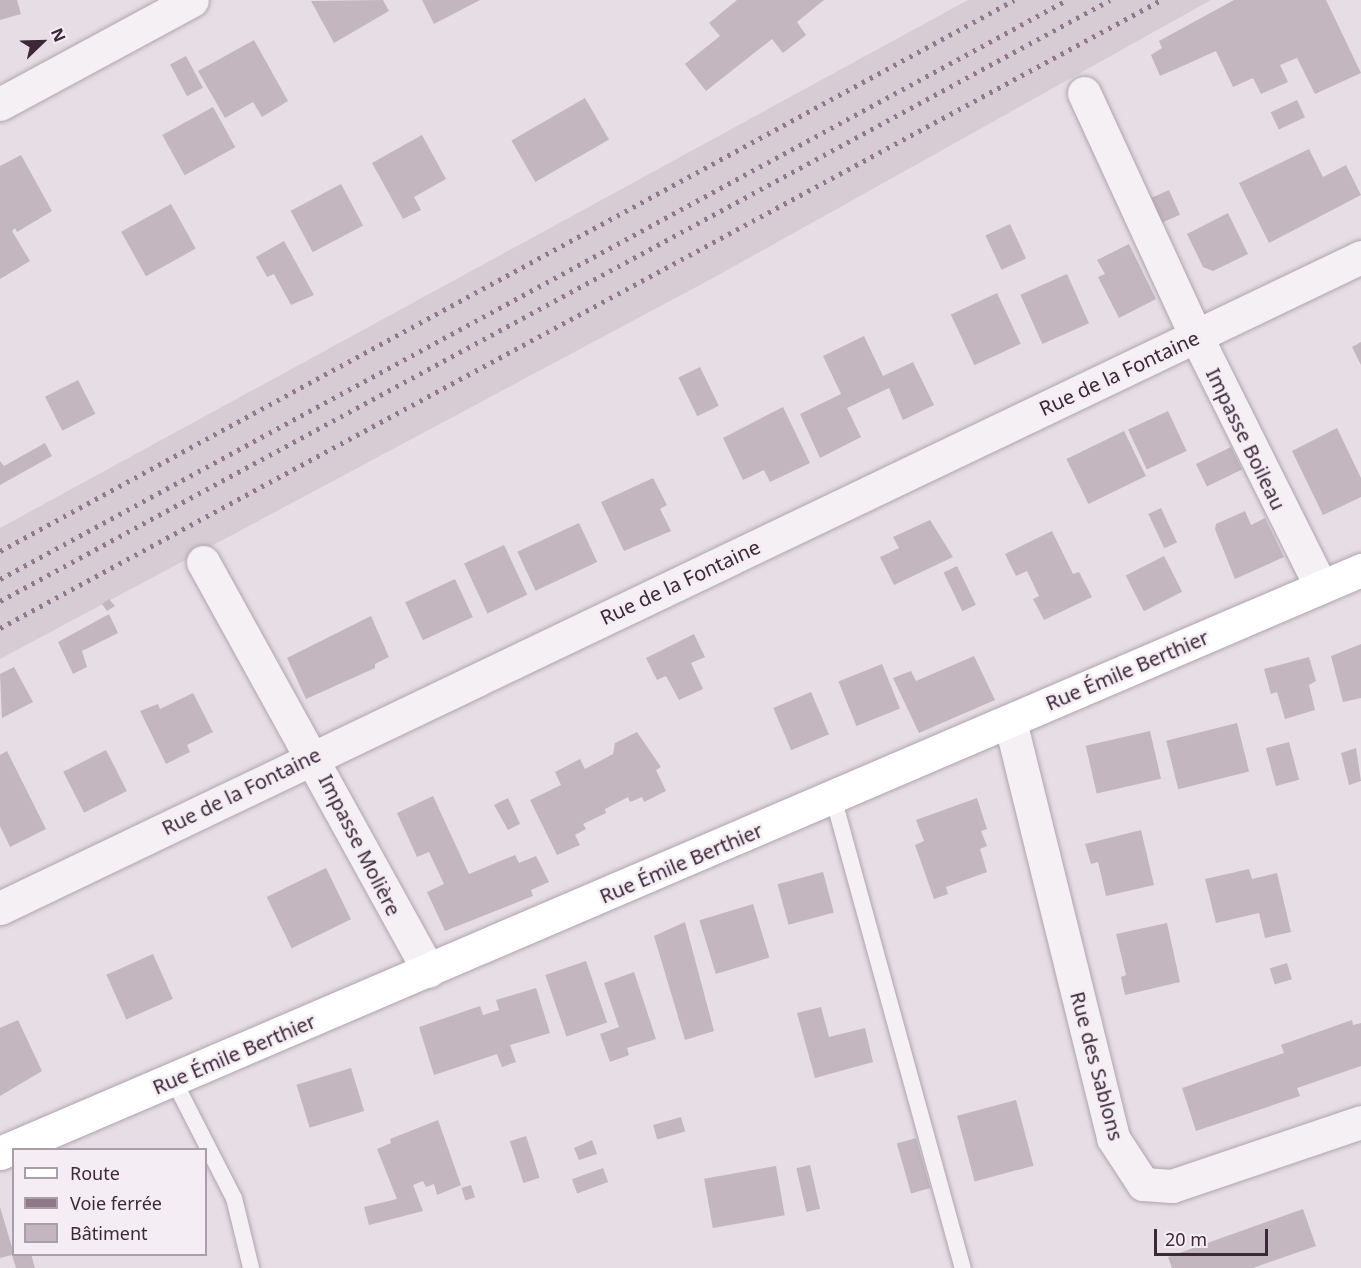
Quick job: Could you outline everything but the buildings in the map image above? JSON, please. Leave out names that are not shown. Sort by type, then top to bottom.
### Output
[{"type":"street","points":[[0,105],[192,0]]},
{"type":"street","name":"Impasse Boileau","points":[[1084,93],[1196,336],[1321,587]]},
{"type":"street","name":"Rue de la Fontaine","points":[[0,908],[313,756],[1361,257]]},
{"type":"street","name":"Impasse Molière","points":[[203,562],[294,730],[313,756],[413,948],[429,971]]},
{"type":"street","name":"Rue Émile Berthier","points":[[0,1153],[1361,570]]},
{"type":"street","name":"Rue des Sablons","points":[[1010,721],[1113,1138],[1143,1184],[1172,1186],[1361,1122]]},
{"type":"lane","points":[[833,797],[963,1268]]},
{"type":"lane","points":[[173,1079],[234,1198],[251,1268]]},
{"type":"shaded area","points":[[968,0],[1211,0],[713,278],[0,659],[0,528]]},
{"type":"railway","points":[[0,551],[1014,0]]},
{"type":"railway","points":[[0,579],[1067,0]]},
{"type":"railway","points":[[0,601],[1110,0]]},
{"type":"railway","points":[[0,628],[1161,0]]}]
